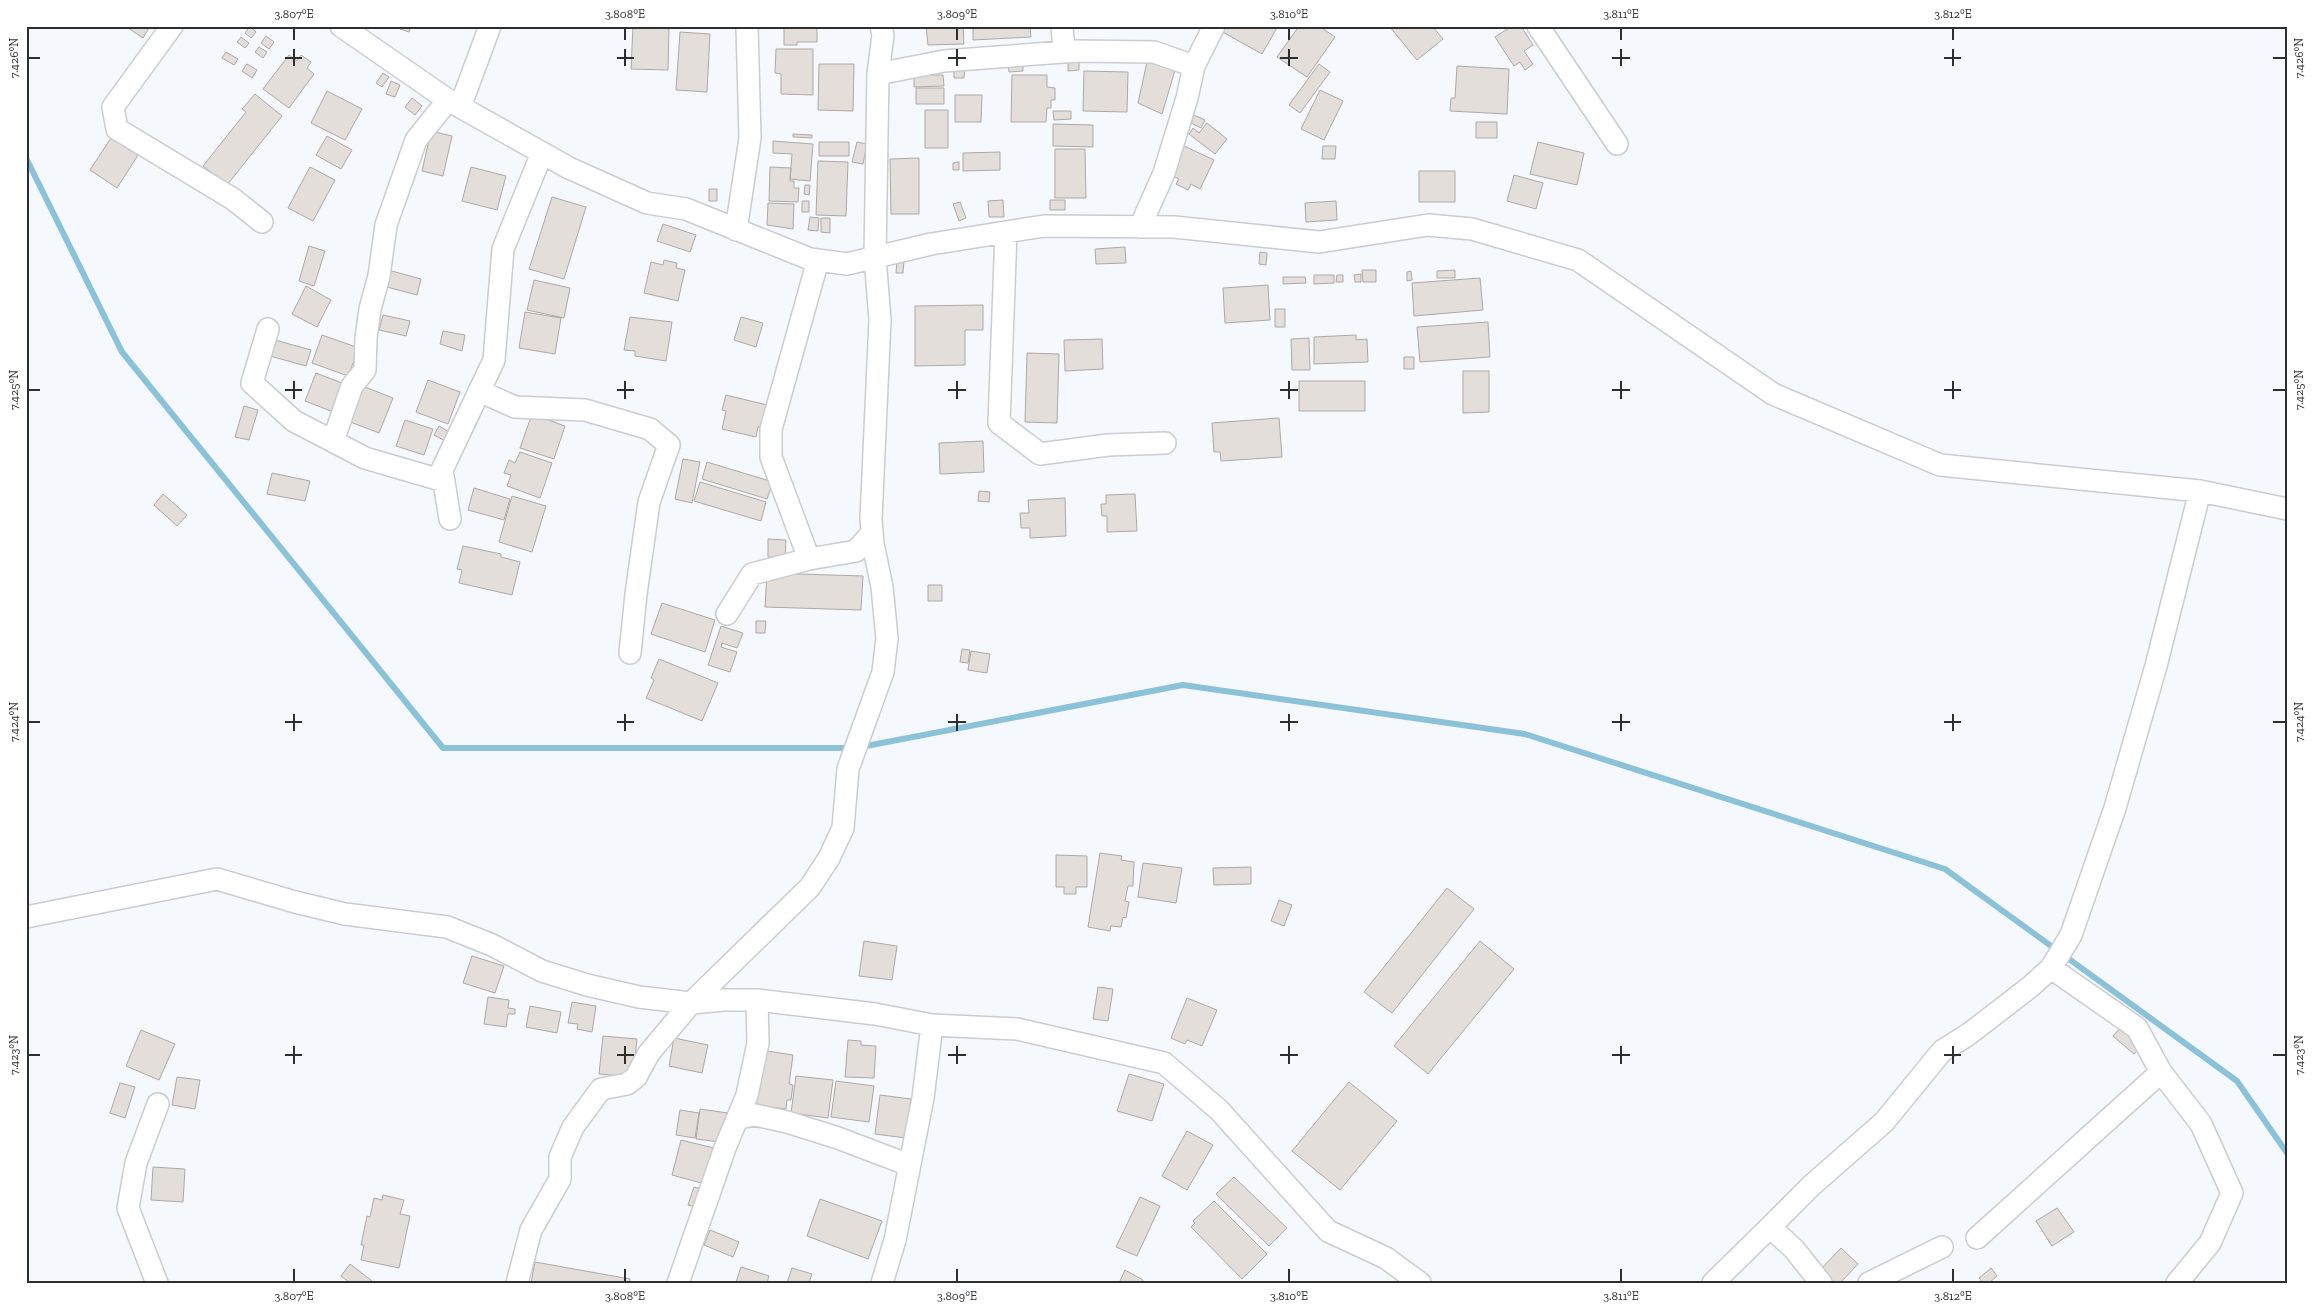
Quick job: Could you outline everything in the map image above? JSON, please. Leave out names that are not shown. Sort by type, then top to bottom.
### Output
[{"type":"street","points":[[172,26],[113,108],[117,129],[234,198],[262,222]]},
{"type":"street","points":[[341,26],[363,33],[454,104],[569,168],[647,202],[686,209],[810,259],[847,264],[931,244],[1044,226],[1174,228],[1319,242],[1428,225],[1472,229],[1578,260],[1773,394],[1940,465],[2200,491],[2287,509]]},
{"type":"street","points":[[333,440],[352,386],[365,370],[366,338],[370,309],[380,276],[389,217],[416,140],[454,104],[490,26]]},
{"type":"street","points":[[736,230],[750,138],[748,26]]},
{"type":"street","points":[[517,1283],[532,1230],[560,1179],[560,1157],[573,1127],[602,1089],[627,1084],[636,1076],[649,1053],[691,1003],[810,887],[829,858],[843,828],[848,769],[883,672],[887,638],[882,587],[872,533],[880,320],[875,257],[878,74],[883,35],[880,26]]},
{"type":"street","points":[[1062,26],[1064,52]]},
{"type":"street","points":[[1140,227],[1164,173],[1188,98],[1194,66],[1214,26]]},
{"type":"street","points":[[1538,26],[1617,144]]},
{"type":"street","points":[[878,74],[944,61],[1064,52],[1154,52],[1194,66]]},
{"type":"street","points":[[450,519],[442,470],[494,360],[503,249],[542,153]]},
{"type":"street","points":[[1006,232],[999,423],[1040,454],[1108,445],[1165,442]]},
{"type":"street","points":[[809,559],[771,457],[771,429],[818,260]]},
{"type":"street","points":[[268,328],[252,383],[294,421],[365,458],[444,481]]},
{"type":"street","points":[[479,391],[515,407],[585,410],[650,429],[669,444],[649,502],[630,653]]},
{"type":"street","points":[[1713,1283],[1812,1184],[1884,1122],[1942,1051],[1976,1029],[2051,968],[2070,935],[2115,808],[2148,694],[2200,491]]},
{"type":"street","points":[[727,614],[752,574],[809,559],[856,551],[872,533]]},
{"type":"street","points":[[26,917],[217,879],[294,902],[345,914],[447,927],[492,944],[542,972],[639,997],[691,1003],[757,1000],[875,1014],[932,1025],[1017,1029],[1164,1063],[1219,1110],[1328,1231],[1386,1258],[1420,1283]]},
{"type":"street","points":[[2051,968],[2137,1028],[2162,1072],[2201,1124],[2232,1193],[2210,1243],[2177,1283]]},
{"type":"street","points":[[678,1283],[725,1148],[748,1095],[758,1043],[757,1000]]},
{"type":"street","points":[[882,1283],[895,1240],[923,1098],[932,1025]]},
{"type":"street","points":[[1977,1238],[2162,1072]]},
{"type":"street","points":[[157,1283],[128,1208],[136,1163],[158,1104]]},
{"type":"street","points":[[739,1118],[756,1115],[787,1122],[838,1138],[909,1165]]},
{"type":"street","points":[[1770,1227],[1794,1249],[1821,1283]]},
{"type":"street","points":[[1869,1283],[1942,1247]]},
{"type":"street","points":[[1386,1258],[1405,1283]]},
{"type":"building","points":[[125,26],[150,26],[143,38]]},
{"type":"building","points":[[250,26],[256,32],[251,38],[245,33]]},
{"type":"building","points":[[401,26],[411,26],[409,32],[400,29]]},
{"type":"building","points":[[633,26],[669,27],[668,70],[631,69]]},
{"type":"building","points":[[784,26],[817,26],[817,42],[797,42],[797,45],[784,45]]},
{"type":"building","points":[[926,26],[963,26],[964,44],[928,45]]},
{"type":"building","points":[[973,26],[1030,26],[1031,37],[973,40]]},
{"type":"building","points":[[1223,26],[1278,26],[1262,54],[1221,31]]},
{"type":"building","points":[[1299,26],[1319,26],[1335,37],[1307,77],[1277,57]]},
{"type":"building","points":[[1389,26],[1432,26],[1443,39],[1417,60]]},
{"type":"building","points":[[1512,26],[1521,26],[1533,45],[1524,51],[1533,64],[1525,70],[1520,62],[1514,66],[1495,37]]},
{"type":"building","points":[[680,32],[710,34],[707,92],[676,90]]},
{"type":"building","points":[[266,36],[274,42],[269,49],[261,43]]},
{"type":"building","points":[[241,37],[249,43],[245,48],[237,42]]},
{"type":"building","points":[[259,47],[267,52],[263,58],[255,52]]},
{"type":"building","points":[[776,49],[813,49],[813,95],[781,94],[781,74],[775,73]]},
{"type":"building","points":[[226,52],[238,59],[234,65],[222,58]]},
{"type":"building","points":[[289,55],[297,61],[301,55],[311,62],[307,68],[314,74],[289,108],[263,89]]},
{"type":"building","points":[[1023,61],[1023,71],[1009,72],[1008,62]]},
{"type":"building","points":[[1068,61],[1079,61],[1079,70],[1068,71]]},
{"type":"building","points":[[1147,62],[1176,67],[1162,114],[1138,103]]},
{"type":"building","points":[[247,64],[257,70],[252,78],[242,71]]},
{"type":"building","points":[[819,64],[854,64],[853,111],[818,110]]},
{"type":"building","points":[[1319,64],[1330,72],[1300,113],[1289,105]]},
{"type":"building","points":[[1457,66],[1509,69],[1507,114],[1450,111],[1451,98],[1455,98]]},
{"type":"building","points":[[954,67],[965,67],[964,78],[954,78]]},
{"type":"building","points":[[1084,71],[1128,72],[1127,112],[1083,111]]},
{"type":"building","points":[[383,73],[389,77],[382,87],[376,83]]},
{"type":"building","points":[[914,75],[943,75],[944,86],[914,87]]},
{"type":"building","points":[[1012,75],[1047,75],[1047,87],[1055,88],[1055,100],[1051,100],[1051,108],[1047,108],[1046,122],[1011,122]]},
{"type":"building","points":[[391,81],[400,85],[395,97],[386,94]]},
{"type":"building","points":[[916,88],[944,88],[944,104],[916,104]]},
{"type":"building","points":[[1320,90],[1343,101],[1324,140],[1301,129]]},
{"type":"building","points":[[327,91],[362,109],[345,140],[311,123]]},
{"type":"building","points":[[255,94],[282,116],[227,185],[203,166],[246,112],[242,109]]},
{"type":"building","points":[[955,95],[982,95],[981,122],[955,122]]},
{"type":"building","points":[[412,98],[422,106],[415,115],[405,107]]},
{"type":"building","points":[[925,110],[948,110],[948,148],[925,148]]},
{"type":"building","points":[[1053,111],[1071,111],[1071,119],[1054,120]]},
{"type":"building","points":[[1194,115],[1205,120],[1201,128],[1191,123]]},
{"type":"building","points":[[1476,122],[1497,122],[1497,138],[1476,138]]},
{"type":"building","points":[[1207,123],[1227,139],[1215,154],[1189,134],[1193,128],[1199,133]]},
{"type":"building","points":[[1053,124],[1093,125],[1093,147],[1053,146]]},
{"type":"building","points":[[431,131],[452,136],[443,176],[422,171]]},
{"type":"building","points":[[793,134],[812,135],[812,138],[793,137]]},
{"type":"building","points":[[113,135],[140,152],[117,188],[90,170]]},
{"type":"building","points":[[327,136],[352,150],[341,169],[316,155]]},
{"type":"building","points":[[773,141],[813,144],[810,181],[790,179],[792,154],[773,153]]},
{"type":"building","points":[[819,142],[849,142],[849,156],[819,156]]},
{"type":"building","points":[[857,142],[867,144],[863,164],[852,162]]},
{"type":"building","points":[[1538,142],[1584,153],[1577,185],[1530,174]]},
{"type":"building","points":[[1182,145],[1214,160],[1200,189],[1191,184],[1188,190],[1176,184],[1179,179],[1168,174]]},
{"type":"building","points":[[1323,146],[1336,146],[1335,159],[1322,159]]},
{"type":"building","points":[[1055,149],[1085,149],[1086,198],[1055,198]]},
{"type":"building","points":[[1000,152],[1000,170],[963,171],[963,153]]},
{"type":"building","points":[[919,158],[919,214],[891,214],[890,159]]},
{"type":"building","points":[[818,161],[848,162],[846,216],[816,215]]},
{"type":"building","points":[[959,162],[959,170],[953,170],[953,163]]},
{"type":"building","points":[[310,167],[335,180],[313,221],[288,208]]},
{"type":"building","points":[[471,167],[506,176],[497,210],[462,201]]},
{"type":"building","points":[[770,167],[791,168],[790,181],[794,181],[794,188],[799,188],[798,202],[769,201]]},
{"type":"building","points":[[1419,171],[1455,171],[1455,202],[1419,202]]},
{"type":"building","points":[[1514,175],[1543,183],[1536,209],[1507,201]]},
{"type":"building","points":[[805,185],[810,185],[809,195],[804,194]]},
{"type":"building","points":[[709,189],[717,189],[717,201],[709,201]]},
{"type":"building","points":[[552,197],[586,207],[564,279],[529,269]]},
{"type":"building","points":[[1003,200],[1004,217],[989,217],[988,201]]},
{"type":"building","points":[[1050,200],[1065,200],[1065,210],[1050,210]]},
{"type":"building","points":[[802,201],[809,201],[809,212],[802,212]]},
{"type":"building","points":[[1336,201],[1337,220],[1306,222],[1305,203]]},
{"type":"building","points":[[960,202],[966,218],[959,221],[953,204]]},
{"type":"building","points":[[768,203],[794,204],[793,229],[767,225]]},
{"type":"building","points":[[810,217],[819,218],[818,231],[808,230]]},
{"type":"building","points":[[821,218],[830,218],[830,233],[821,232]]},
{"type":"building","points":[[663,224],[696,235],[690,252],[657,241]]},
{"type":"building","points":[[309,246],[325,251],[314,286],[299,281]]},
{"type":"building","points":[[1125,247],[1126,263],[1096,264],[1095,249]]},
{"type":"building","points":[[1260,252],[1267,253],[1266,265],[1259,264]]},
{"type":"building","points":[[664,260],[677,263],[676,268],[685,270],[678,301],[644,293],[651,262],[663,265]]},
{"type":"building","points":[[897,260],[904,260],[903,273],[896,273]]},
{"type":"building","points":[[388,270],[421,279],[417,295],[383,286]]},
{"type":"building","points":[[1362,270],[1376,270],[1376,282],[1363,282]]},
{"type":"building","points":[[1455,270],[1455,278],[1437,278],[1437,271]]},
{"type":"building","points":[[1411,271],[1412,280],[1407,281],[1407,272]]},
{"type":"building","points":[[1361,274],[1361,282],[1355,282],[1354,275]]},
{"type":"building","points":[[1314,275],[1334,275],[1334,283],[1314,284]]},
{"type":"building","points":[[1337,275],[1343,275],[1343,282],[1336,282]]},
{"type":"building","points":[[1283,277],[1305,277],[1306,283],[1283,284]]},
{"type":"building","points":[[1480,278],[1483,310],[1414,316],[1412,283]]},
{"type":"building","points":[[534,280],[570,288],[564,318],[527,310]]},
{"type":"building","points":[[1268,285],[1270,320],[1225,323],[1223,288]]},
{"type":"building","points":[[306,286],[331,300],[317,327],[292,314]]},
{"type":"building","points":[[983,305],[983,330],[965,330],[965,365],[915,366],[915,306]]},
{"type":"building","points":[[1275,309],[1285,309],[1285,327],[1275,327]]},
{"type":"building","points":[[525,312],[561,318],[555,354],[519,348]]},
{"type":"building","points":[[383,315],[410,321],[406,336],[379,330]]},
{"type":"building","points":[[630,317],[672,322],[666,361],[635,356],[635,351],[624,350]]},
{"type":"building","points":[[741,317],[763,323],[756,347],[734,340]]},
{"type":"building","points":[[1488,322],[1490,357],[1420,362],[1417,327]]},
{"type":"building","points":[[443,331],[465,335],[462,351],[440,344]]},
{"type":"building","points":[[322,335],[359,348],[348,376],[312,363]]},
{"type":"building","points":[[1356,335],[1356,340],[1367,339],[1368,362],[1314,364],[1314,337]]},
{"type":"building","points":[[1309,338],[1310,370],[1292,370],[1291,339]]},
{"type":"building","points":[[1102,339],[1103,369],[1065,371],[1064,340]]},
{"type":"building","points":[[275,340],[311,350],[306,366],[270,356]]},
{"type":"building","points":[[1027,353],[1059,354],[1057,423],[1025,422]]},
{"type":"building","points":[[1404,357],[1414,357],[1414,369],[1404,369]]},
{"type":"building","points":[[1463,371],[1489,371],[1489,412],[1463,413]]},
{"type":"building","points":[[316,373],[347,385],[336,413],[305,401]]},
{"type":"building","points":[[428,380],[460,392],[448,424],[416,412]]},
{"type":"building","points":[[1299,381],[1365,381],[1365,411],[1299,411]]},
{"type":"building","points":[[360,385],[393,398],[379,433],[345,420]]},
{"type":"building","points":[[726,395],[767,405],[762,427],[758,427],[756,437],[722,429],[726,411],[722,410]]},
{"type":"building","points":[[244,406],[258,410],[249,440],[235,437]]},
{"type":"building","points":[[532,414],[565,426],[554,459],[520,448]]},
{"type":"building","points":[[1279,418],[1282,457],[1221,461],[1220,452],[1214,452],[1212,423]]},
{"type":"building","points":[[405,420],[433,429],[424,455],[396,446]]},
{"type":"building","points":[[439,426],[451,433],[447,442],[434,435]]},
{"type":"building","points":[[983,441],[984,472],[940,474],[939,443]]},
{"type":"building","points":[[520,452],[552,463],[540,498],[507,486],[511,475],[504,473],[509,460],[515,463]]},
{"type":"building","points":[[683,459],[700,462],[692,503],[675,499]]},
{"type":"building","points":[[707,462],[773,482],[767,499],[702,479]]},
{"type":"building","points":[[272,473],[310,481],[305,501],[267,494]]},
{"type":"building","points":[[700,482],[766,502],[761,521],[694,501]]},
{"type":"building","points":[[474,488],[510,499],[504,520],[468,510]]},
{"type":"building","points":[[979,491],[990,492],[989,502],[978,501]]},
{"type":"building","points":[[163,494],[187,515],[177,526],[154,505]]},
{"type":"building","points":[[1135,494],[1137,531],[1107,532],[1107,516],[1102,516],[1101,504],[1106,504],[1106,495]]},
{"type":"building","points":[[512,496],[546,506],[532,552],[499,542]]},
{"type":"building","points":[[1065,498],[1066,536],[1030,538],[1030,528],[1021,528],[1020,513],[1029,513],[1028,500]]},
{"type":"building","points":[[768,539],[786,540],[785,558],[768,557]]},
{"type":"building","points":[[463,546],[501,554],[501,557],[520,562],[512,595],[459,583],[462,570],[457,569]]},
{"type":"building","points":[[767,573],[863,576],[861,610],[765,607]]},
{"type":"building","points":[[928,585],[942,585],[942,601],[928,601]]},
{"type":"building","points":[[662,603],[715,620],[705,652],[651,634]]},
{"type":"building","points":[[756,621],[766,621],[765,633],[756,633]]},
{"type":"building","points":[[721,626],[743,633],[737,648],[722,643],[721,647],[737,652],[730,672],[708,665]]},
{"type":"building","points":[[962,649],[970,650],[968,663],[960,662]]},
{"type":"building","points":[[971,651],[990,654],[987,673],[968,670]]},
{"type":"building","points":[[659,659],[718,683],[702,721],[646,698],[654,680],[651,678]]},
{"type":"building","points":[[1100,853],[1122,856],[1121,860],[1134,862],[1133,886],[1128,886],[1125,901],[1129,902],[1126,918],[1123,917],[1121,927],[1111,926],[1110,931],[1088,927]]},
{"type":"building","points":[[1056,855],[1087,856],[1087,887],[1076,887],[1076,894],[1064,894],[1064,887],[1056,887]]},
{"type":"building","points":[[1143,863],[1182,868],[1176,903],[1138,897]]},
{"type":"building","points":[[1251,867],[1251,884],[1214,885],[1213,868]]},
{"type":"building","points":[[1447,888],[1474,909],[1392,1013],[1364,992]]},
{"type":"building","points":[[1279,900],[1292,905],[1284,926],[1271,921]]},
{"type":"building","points":[[864,941],[897,946],[892,980],[859,976]]},
{"type":"building","points":[[1480,941],[1514,969],[1428,1074],[1394,1046]]},
{"type":"building","points":[[472,956],[504,966],[495,993],[463,983]]},
{"type":"building","points":[[1098,987],[1113,989],[1108,1021],[1093,1019]]},
{"type":"building","points":[[488,997],[509,1000],[508,1008],[515,1009],[515,1014],[508,1014],[506,1027],[484,1024]]},
{"type":"building","points":[[1187,998],[1217,1010],[1202,1046],[1187,1040],[1185,1044],[1171,1038]]},
{"type":"building","points":[[572,1002],[596,1006],[592,1032],[577,1029],[578,1024],[568,1023]]},
{"type":"building","points":[[530,1006],[561,1012],[557,1033],[526,1027]]},
{"type":"building","points":[[2121,1027],[2142,1045],[2134,1054],[2113,1036]]},
{"type":"building","points":[[141,1030],[175,1044],[159,1080],[126,1066]]},
{"type":"building","points":[[603,1036],[637,1039],[633,1077],[599,1074]]},
{"type":"building","points":[[674,1038],[708,1045],[702,1073],[669,1066]]},
{"type":"building","points":[[848,1040],[861,1041],[861,1045],[876,1046],[874,1078],[845,1077]]},
{"type":"building","points":[[761,1050],[793,1055],[789,1084],[793,1085],[791,1100],[787,1100],[786,1109],[753,1105]]},
{"type":"building","points":[[1129,1074],[1164,1084],[1152,1121],[1117,1111]]},
{"type":"building","points":[[796,1076],[833,1080],[828,1118],[791,1113]]},
{"type":"building","points":[[177,1077],[200,1080],[195,1109],[172,1105]]},
{"type":"building","points":[[836,1081],[874,1086],[869,1122],[831,1117]]},
{"type":"building","points":[[1349,1082],[1397,1121],[1340,1190],[1292,1151]]},
{"type":"building","points":[[120,1083],[135,1087],[125,1118],[110,1113]]},
{"type":"building","points":[[880,1095],[911,1099],[906,1138],[875,1134]]},
{"type":"building","points":[[700,1109],[728,1113],[725,1134],[720,1142],[696,1139]]},
{"type":"building","points":[[680,1110],[699,1113],[695,1138],[676,1135]]},
{"type":"building","points":[[1187,1131],[1213,1145],[1187,1190],[1162,1176]]},
{"type":"building","points":[[681,1140],[714,1148],[705,1184],[672,1175]]},
{"type":"building","points":[[153,1167],[185,1169],[183,1202],[151,1200]]},
{"type":"building","points":[[1234,1177],[1287,1228],[1269,1246],[1216,1194]]},
{"type":"building","points":[[694,1187],[706,1190],[700,1208],[688,1205]]},
{"type":"building","points":[[383,1195],[404,1200],[400,1214],[410,1216],[399,1268],[361,1260],[364,1245],[361,1245],[367,1216],[370,1217],[374,1198],[382,1200]]},
{"type":"building","points":[[1140,1197],[1160,1206],[1137,1256],[1116,1247]]},
{"type":"building","points":[[820,1199],[882,1221],[868,1259],[807,1236]]},
{"type":"building","points":[[1214,1201],[1267,1254],[1242,1279],[1191,1227],[1195,1223],[1193,1221]]},
{"type":"building","points":[[2057,1208],[2074,1232],[2052,1246],[2036,1221]]},
{"type":"building","points":[[710,1230],[739,1242],[733,1257],[704,1245]]},
{"type":"building","points":[[1841,1248],[1858,1264],[1840,1283],[1832,1283],[1819,1271]]},
{"type":"building","points":[[535,1262],[630,1279],[630,1283],[531,1283]]},
{"type":"building","points":[[350,1264],[372,1281],[370,1283],[350,1283],[341,1276]]},
{"type":"building","points":[[741,1267],[769,1276],[767,1283],[736,1282]]},
{"type":"building","points":[[792,1268],[812,1274],[809,1283],[787,1283]]},
{"type":"building","points":[[1991,1268],[1997,1276],[1989,1283],[1983,1283],[1979,1278]]},
{"type":"building","points":[[1125,1270],[1143,1280],[1142,1283],[1119,1283]]},
{"type":"waterway","points":[[26,158],[122,352],[443,748],[856,748],[1183,685],[1525,734],[1945,869],[2237,1081],[2287,1153]]}]
